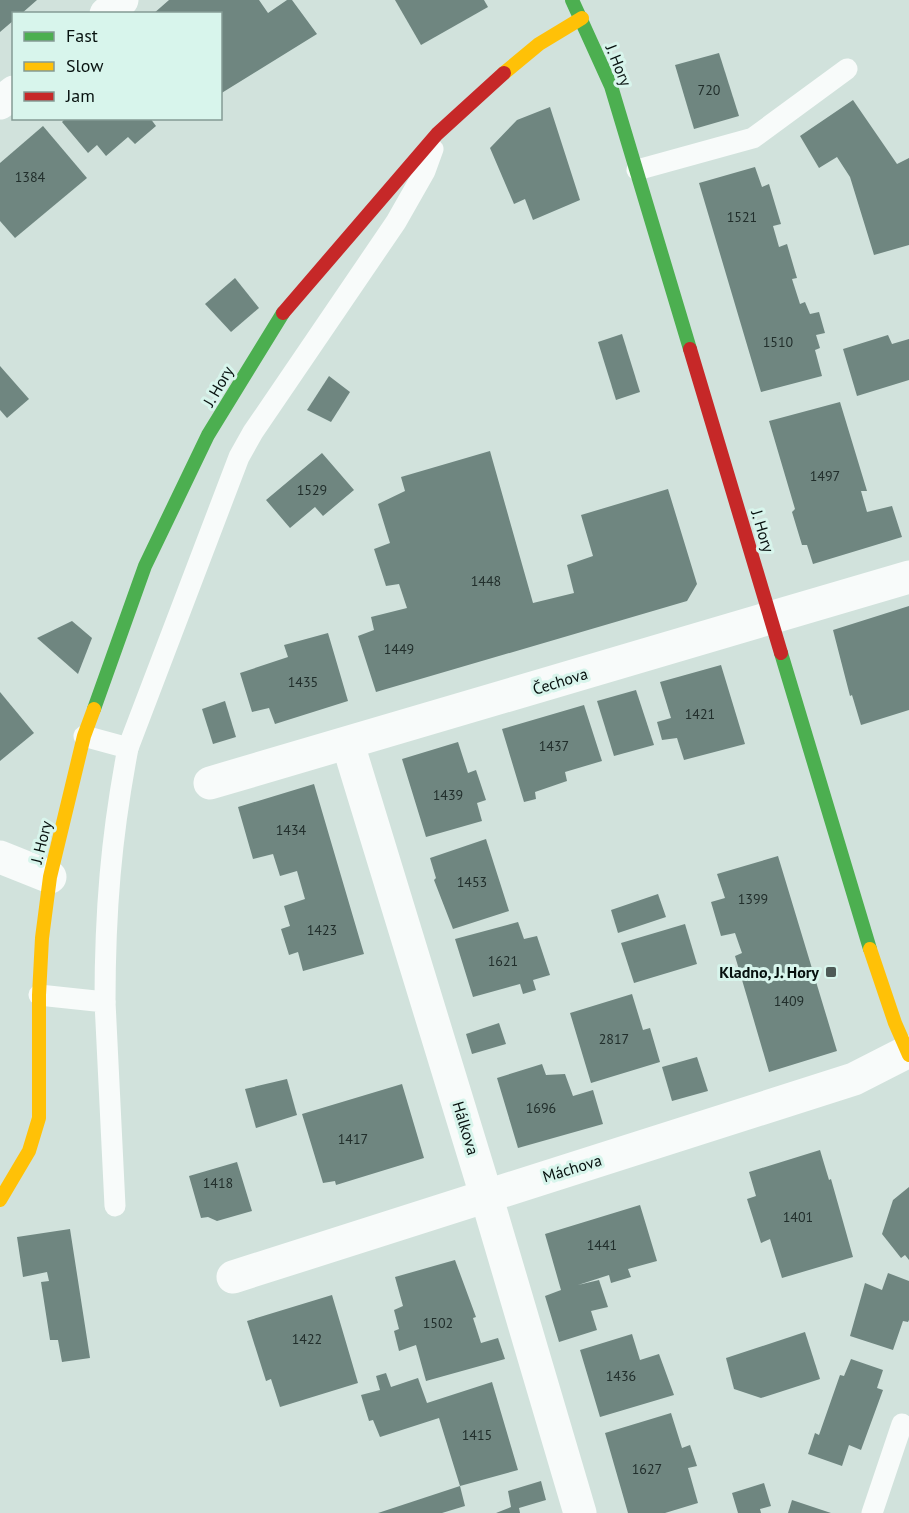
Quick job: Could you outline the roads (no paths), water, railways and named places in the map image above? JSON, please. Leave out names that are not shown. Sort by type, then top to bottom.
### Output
[{"type":"street","points":[[108,12],[122,0]]},
{"type":"street","name":"J. Hory","points":[[572,0],[611,86],[862,922],[908,1054]]},
{"type":"street","name":"J. Hory","points":[[0,1200],[36,1136],[39,1118],[39,995],[42,938],[50,877],[84,736],[145,566],[208,435],[245,371],[290,304],[437,134],[539,44],[582,18]]},
{"type":"street","points":[[0,103],[12,94]]},
{"type":"street","name":"Čechova","points":[[210,783],[909,577]]},
{"type":"street","name":"Hálkova","points":[[348,744],[486,1194],[580,1513]]},
{"type":"street","points":[[0,857],[50,877]]},
{"type":"street","name":"Máchova","points":[[233,1276],[854,1079],[908,1054]]},
{"type":"lane","points":[[637,170],[753,138],[847,69]]},
{"type":"lane","points":[[115,1206],[105,1002],[107,889],[117,806],[128,748],[239,457],[253,432],[411,199],[425,171],[437,134]]},
{"type":"lane","points":[[84,736],[128,748]]},
{"type":"lane","points":[[39,995],[105,1002]]},
{"type":"lane","points":[[872,1513],[902,1424]]},
{"type":"place","name":"Kladno, J. Hory","points":[[831,972]]}]
